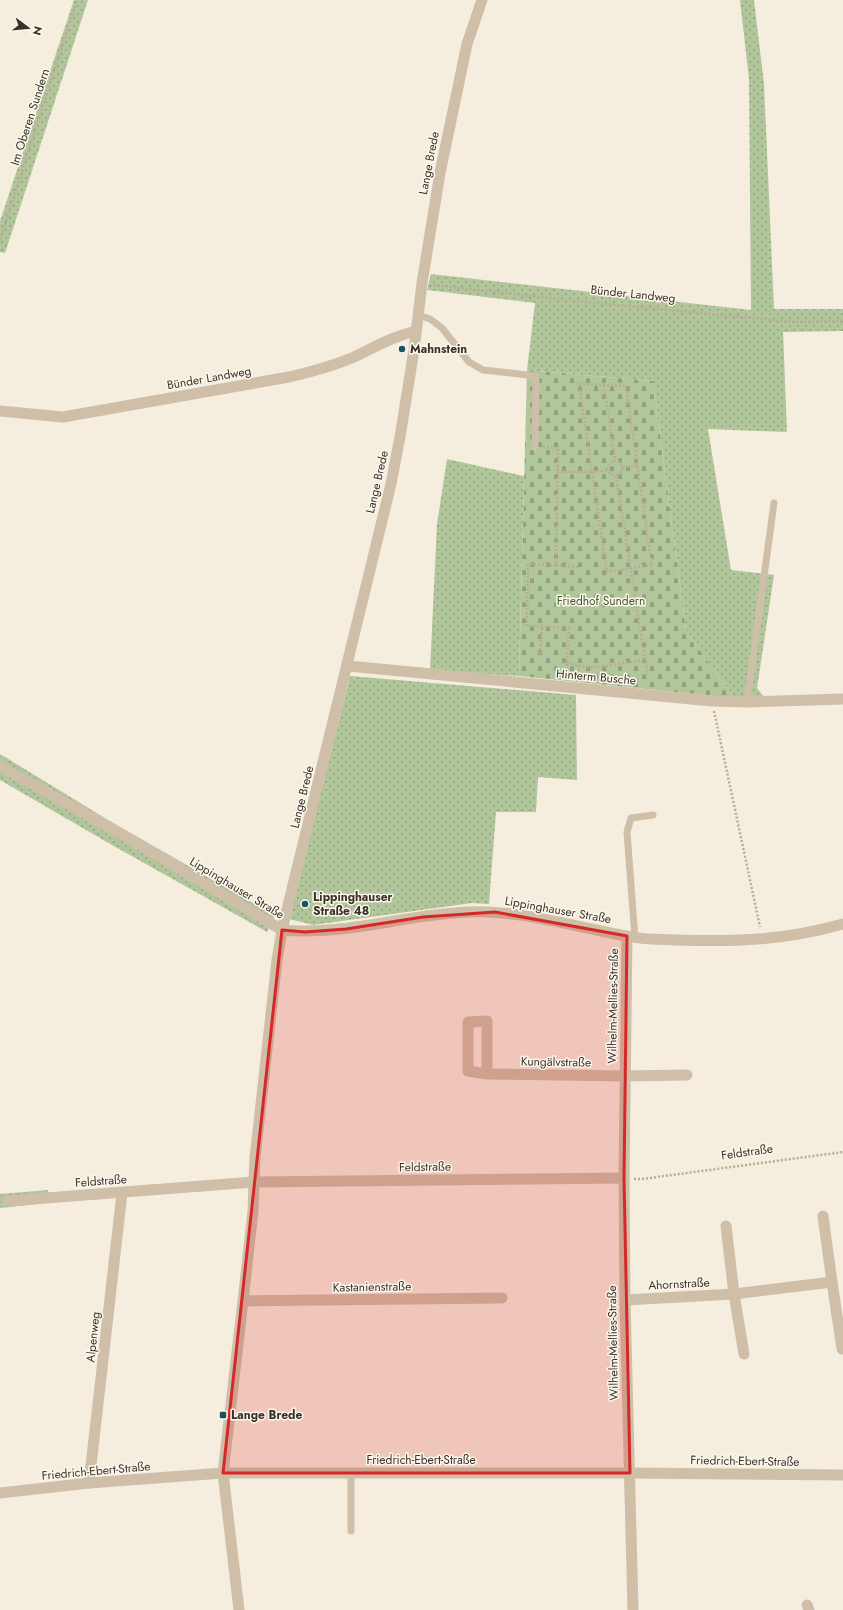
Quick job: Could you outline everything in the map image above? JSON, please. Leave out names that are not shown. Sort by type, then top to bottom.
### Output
[{"type":"street","name":"Lange Brede","points":[[239,1610],[223,1473],[243,1301],[255,1158],[277,960],[282,930],[348,666],[391,484],[414,350],[422,283],[446,142],[467,44],[482,0]]},
{"type":"street","name":"Bünder Landweg","points":[[0,411],[63,417],[289,377],[322,369],[352,358],[399,335],[416,331]]},
{"type":"street","name":"Hinterm Busche","points":[[348,666],[712,701],[747,702],[843,699]]},
{"type":"street","name":"Lippinghauser Straße","points":[[0,766],[130,839],[282,930],[306,932],[346,929],[422,916],[475,912],[519,915],[631,937],[725,942],[762,940],[791,936],[843,924]]},
{"type":"street","name":"Wilhelm-Mellies-Straße","points":[[631,937],[625,1076],[624,1178],[625,1300],[633,1610]]},
{"type":"street","name":"Kungälvstraße","points":[[487,1074],[487,1022],[468,1022],[468,1071],[487,1074],[625,1076]]},
{"type":"street","name":"Wilhelm-Mellies-Straße","points":[[625,1076],[687,1075]]},
{"type":"street","name":"Feldstraße","points":[[7,1201],[254,1182],[624,1178]]},
{"type":"street","name":"Alpenweg","points":[[90,1483],[122,1193]]},
{"type":"street","points":[[823,1216],[842,1349]]},
{"type":"street","points":[[726,1226],[734,1294],[744,1354]]},
{"type":"street","name":"Ahornstraße","points":[[625,1300],[734,1294],[832,1282]]},
{"type":"street","name":"Kastanienstraße","points":[[243,1301],[502,1298]]},
{"type":"street","name":"Friedrich-Ebert-Straße","points":[[0,1493],[90,1483],[223,1473],[630,1473],[843,1475]]},
{"type":"lane","points":[[418,316],[430,319],[442,328],[470,362],[483,370],[536,376],[535,447]]},
{"type":"lane","points":[[747,702],[774,503]]},
{"type":"lane","points":[[631,937],[627,832],[631,818],[653,815]]},
{"type":"lane","points":[[351,1473],[351,1531]]},
{"type":"path","name":"Im Oberen Sundern","points":[[0,240],[78,0]]},
{"type":"path","name":"Bünder Landweg","points":[[422,283],[566,300],[793,322],[843,321]]},
{"type":"path","points":[[579,384],[626,386],[637,465],[652,565],[607,572],[579,384]]},
{"type":"path","points":[[604,385],[615,461]]},
{"type":"path","points":[[535,447],[558,448],[556,566]]},
{"type":"path","points":[[615,461],[619,462],[623,468]]},
{"type":"path","points":[[608,470],[610,463],[615,461]]},
{"type":"path","points":[[623,468],[637,465]]},
{"type":"path","points":[[616,476],[620,474],[623,468]]},
{"type":"path","points":[[557,472],[592,472],[608,470]]},
{"type":"path","points":[[608,470],[611,474],[616,476]]},
{"type":"path","points":[[616,476],[648,678]]},
{"type":"path","points":[[578,567],[528,564],[527,626],[569,628],[567,663],[591,668],[645,660]]},
{"type":"path","points":[[540,654],[542,627]]},
{"type":"path","points":[[712,701],[762,940]]},
{"type":"path","name":"Feldstraße","points":[[624,1178],[642,1179],[843,1152]]},
{"type":"highlighted area","points":[[495,912],[627,936],[624,1178],[630,1473],[223,1473],[282,930],[305,932],[346,929],[423,917]]},
{"type":"green space","points":[[74,0],[88,0],[5,253],[0,252],[0,221]]},
{"type":"green space","points":[[740,0],[754,0],[764,84],[774,309],[843,309],[843,331],[783,332],[787,432],[708,429],[731,570],[774,575],[757,688],[764,697],[734,698],[686,631],[653,381],[527,370],[535,303],[427,290],[431,274],[751,310],[749,79]]},
{"type":"green space","name":"Friedhof Sundern","points":[[527,370],[653,381],[686,631],[734,698],[519,676]]},
{"type":"green space","points":[[447,459],[524,476],[519,676],[430,670],[437,524]]},
{"type":"green space","points":[[350,676],[576,695],[577,780],[538,777],[536,812],[496,812],[489,904],[472,903],[313,925],[289,919]]},
{"type":"green space","points":[[0,754],[108,820],[265,910],[277,911],[267,932],[0,780]]},
{"type":"green space","points":[[48,1190],[48,1203],[0,1208],[0,1194]]},
{"type":"place","name":"Mahnstein","points":[[402,349]]},
{"type":"place","name":"Lippinghauser Straße 48","points":[[305,904]]},
{"type":"place","name":"Lange Brede","points":[[223,1415]]}]
